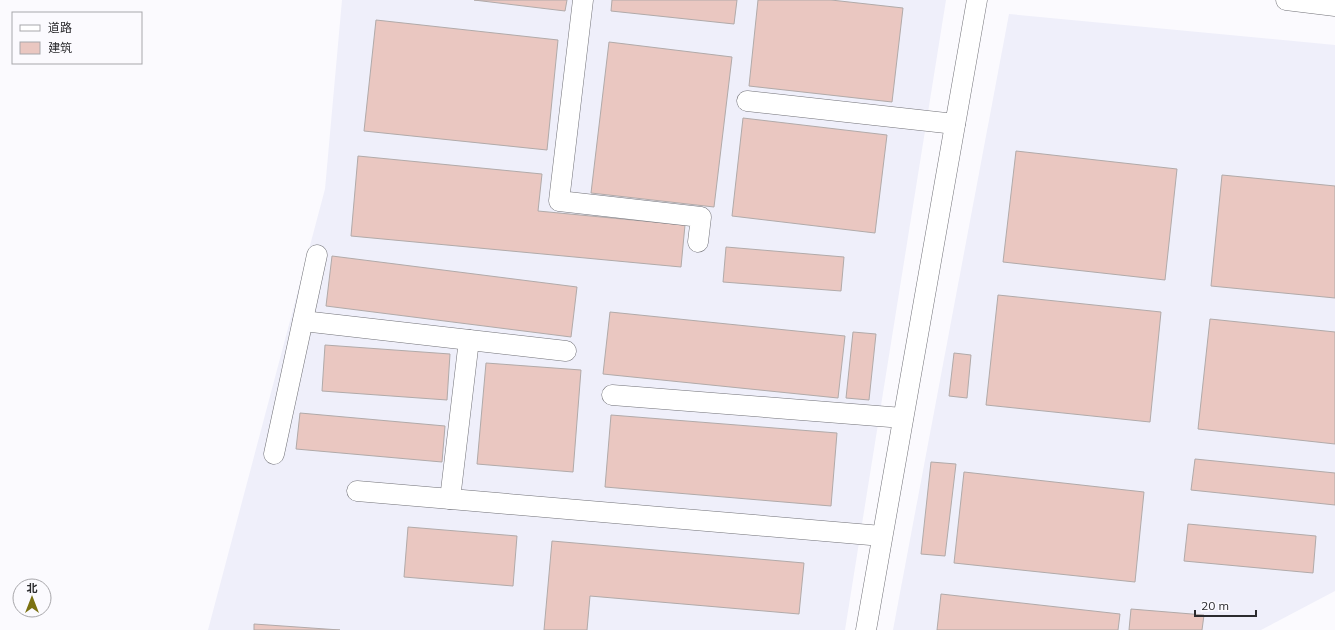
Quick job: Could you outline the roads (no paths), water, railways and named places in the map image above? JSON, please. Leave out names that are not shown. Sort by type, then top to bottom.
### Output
[{"type":"street","points":[[583,0],[559,201],[701,217],[698,242]]},
{"type":"street","points":[[866,630],[902,418],[977,0]]},
{"type":"street","points":[[1286,0],[1335,6]]},
{"type":"street","points":[[747,101],[955,124]]},
{"type":"street","points":[[274,454],[317,255]]},
{"type":"street","points":[[303,321],[566,351]]},
{"type":"street","points":[[450,499],[469,340]]},
{"type":"street","points":[[612,395],[902,418]]},
{"type":"street","points":[[357,491],[882,536]]}]
